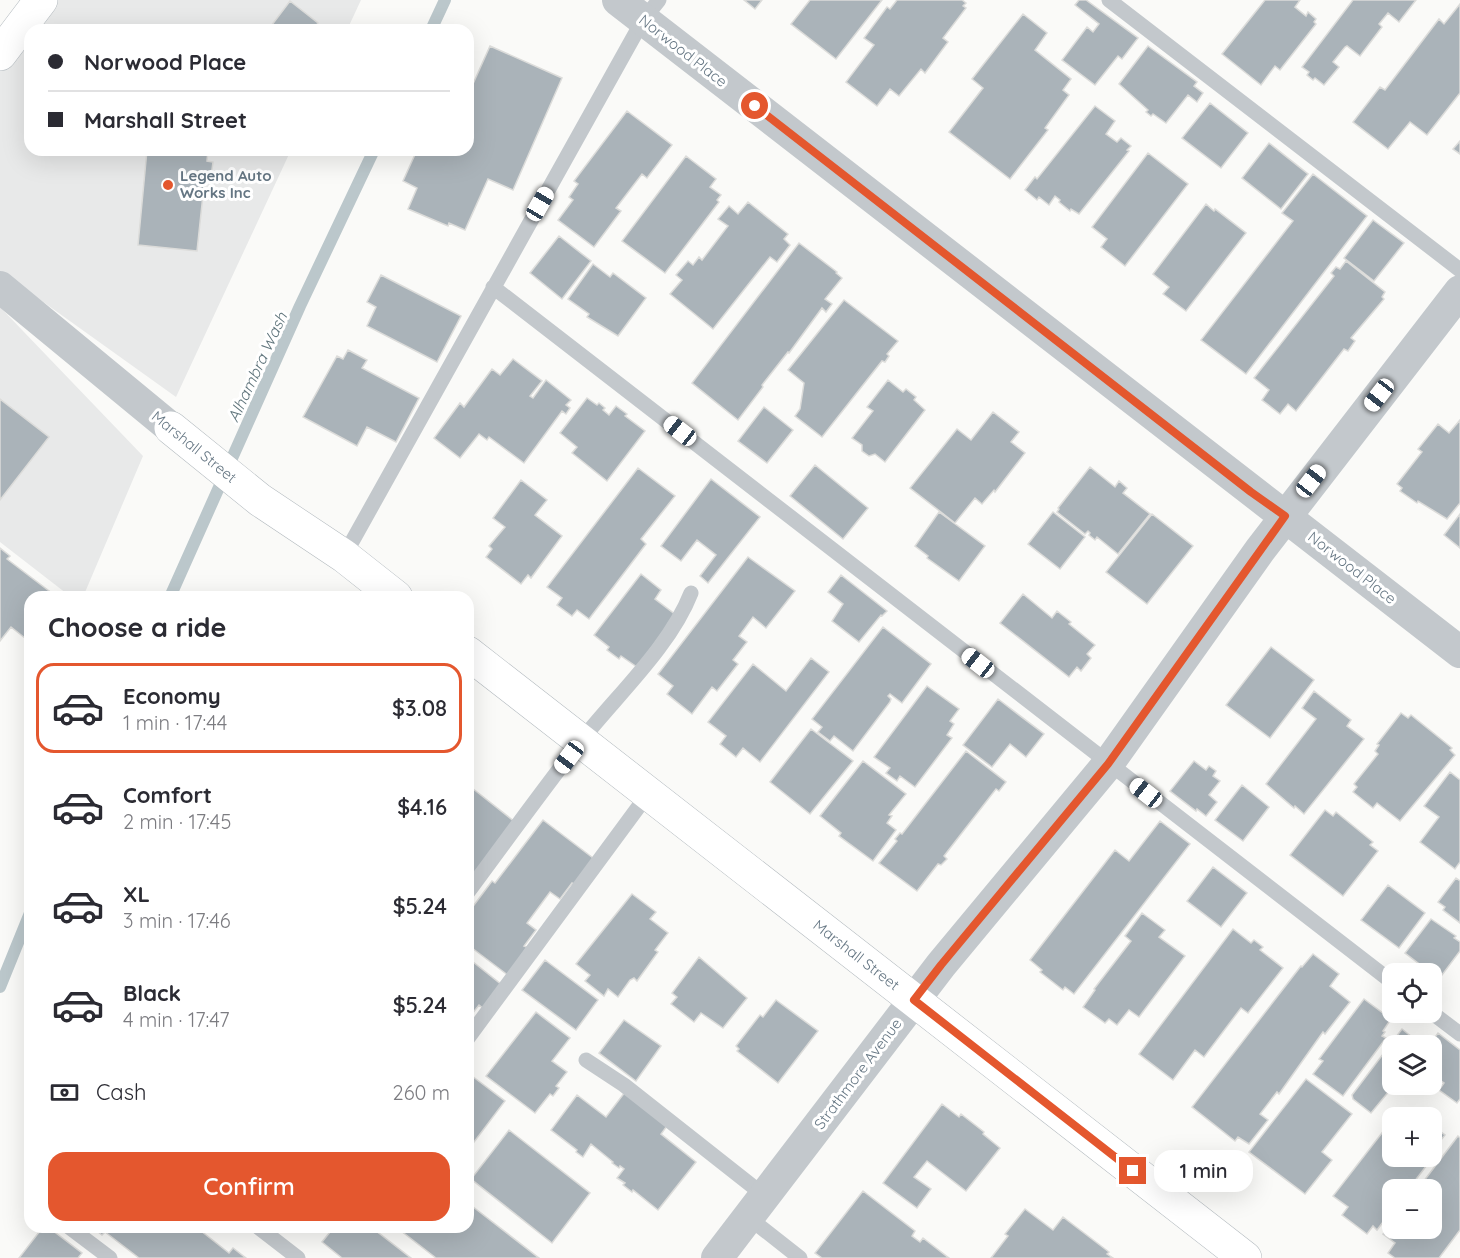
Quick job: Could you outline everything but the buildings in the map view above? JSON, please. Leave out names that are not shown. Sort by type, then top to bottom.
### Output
[{"type":"street","points":[[0,54],[41,0]]},
{"type":"street","name":"Norwood Place","points":[[618,0],[651,10],[1251,492],[1460,652]]},
{"type":"street","name":"Marshall Street","points":[[0,287],[260,500],[344,556],[388,591]]},
{"type":"street","name":"Strathmore Avenue","points":[[717,1258],[941,965],[1108,764],[1285,516],[1460,291]]},
{"type":"street","name":"Marshall Street","points":[[474,658],[1245,1258]]},
{"type":"lane","points":[[1108,0],[1460,270]]},
{"type":"lane","points":[[344,556],[493,286],[651,10]]},
{"type":"lane","points":[[493,286],[1382,974]]},
{"type":"lane","points":[[474,884],[581,741],[631,682],[682,615],[691,593]]},
{"type":"lane","points":[[474,1030],[648,794]]},
{"type":"lane","points":[[1442,1020],[1460,1034]]},
{"type":"lane","points":[[586,1060],[624,1085],[756,1207],[800,1258]]},
{"type":"lane","points":[[77,1233],[110,1258]]},
{"type":"lane","points":[[266,1233],[298,1258]]},
{"type":"shaded area","points":[[53,0],[361,0],[350,24],[35,24]]},
{"type":"shaded area","points":[[24,39],[24,156],[288,156],[176,397],[0,271],[0,70]]},
{"type":"shaded area","points":[[0,307],[143,456],[86,591],[63,591],[0,542]]},
{"type":"waterway","name":"Alhambra Wash","points":[[434,24],[445,0]]},
{"type":"waterway","name":"Alhambra Wash","points":[[173,591],[300,306],[371,156]]},
{"type":"waterway","name":"Alhambra Wash","points":[[0,987],[24,928]]},
{"type":"place","name":"Legend Auto Works Inc","points":[[168,185]]},
{"type":"route","points":[[755,106],[1251,492],[1285,516],[1108,764],[914,1000],[1133,1171]]}]
